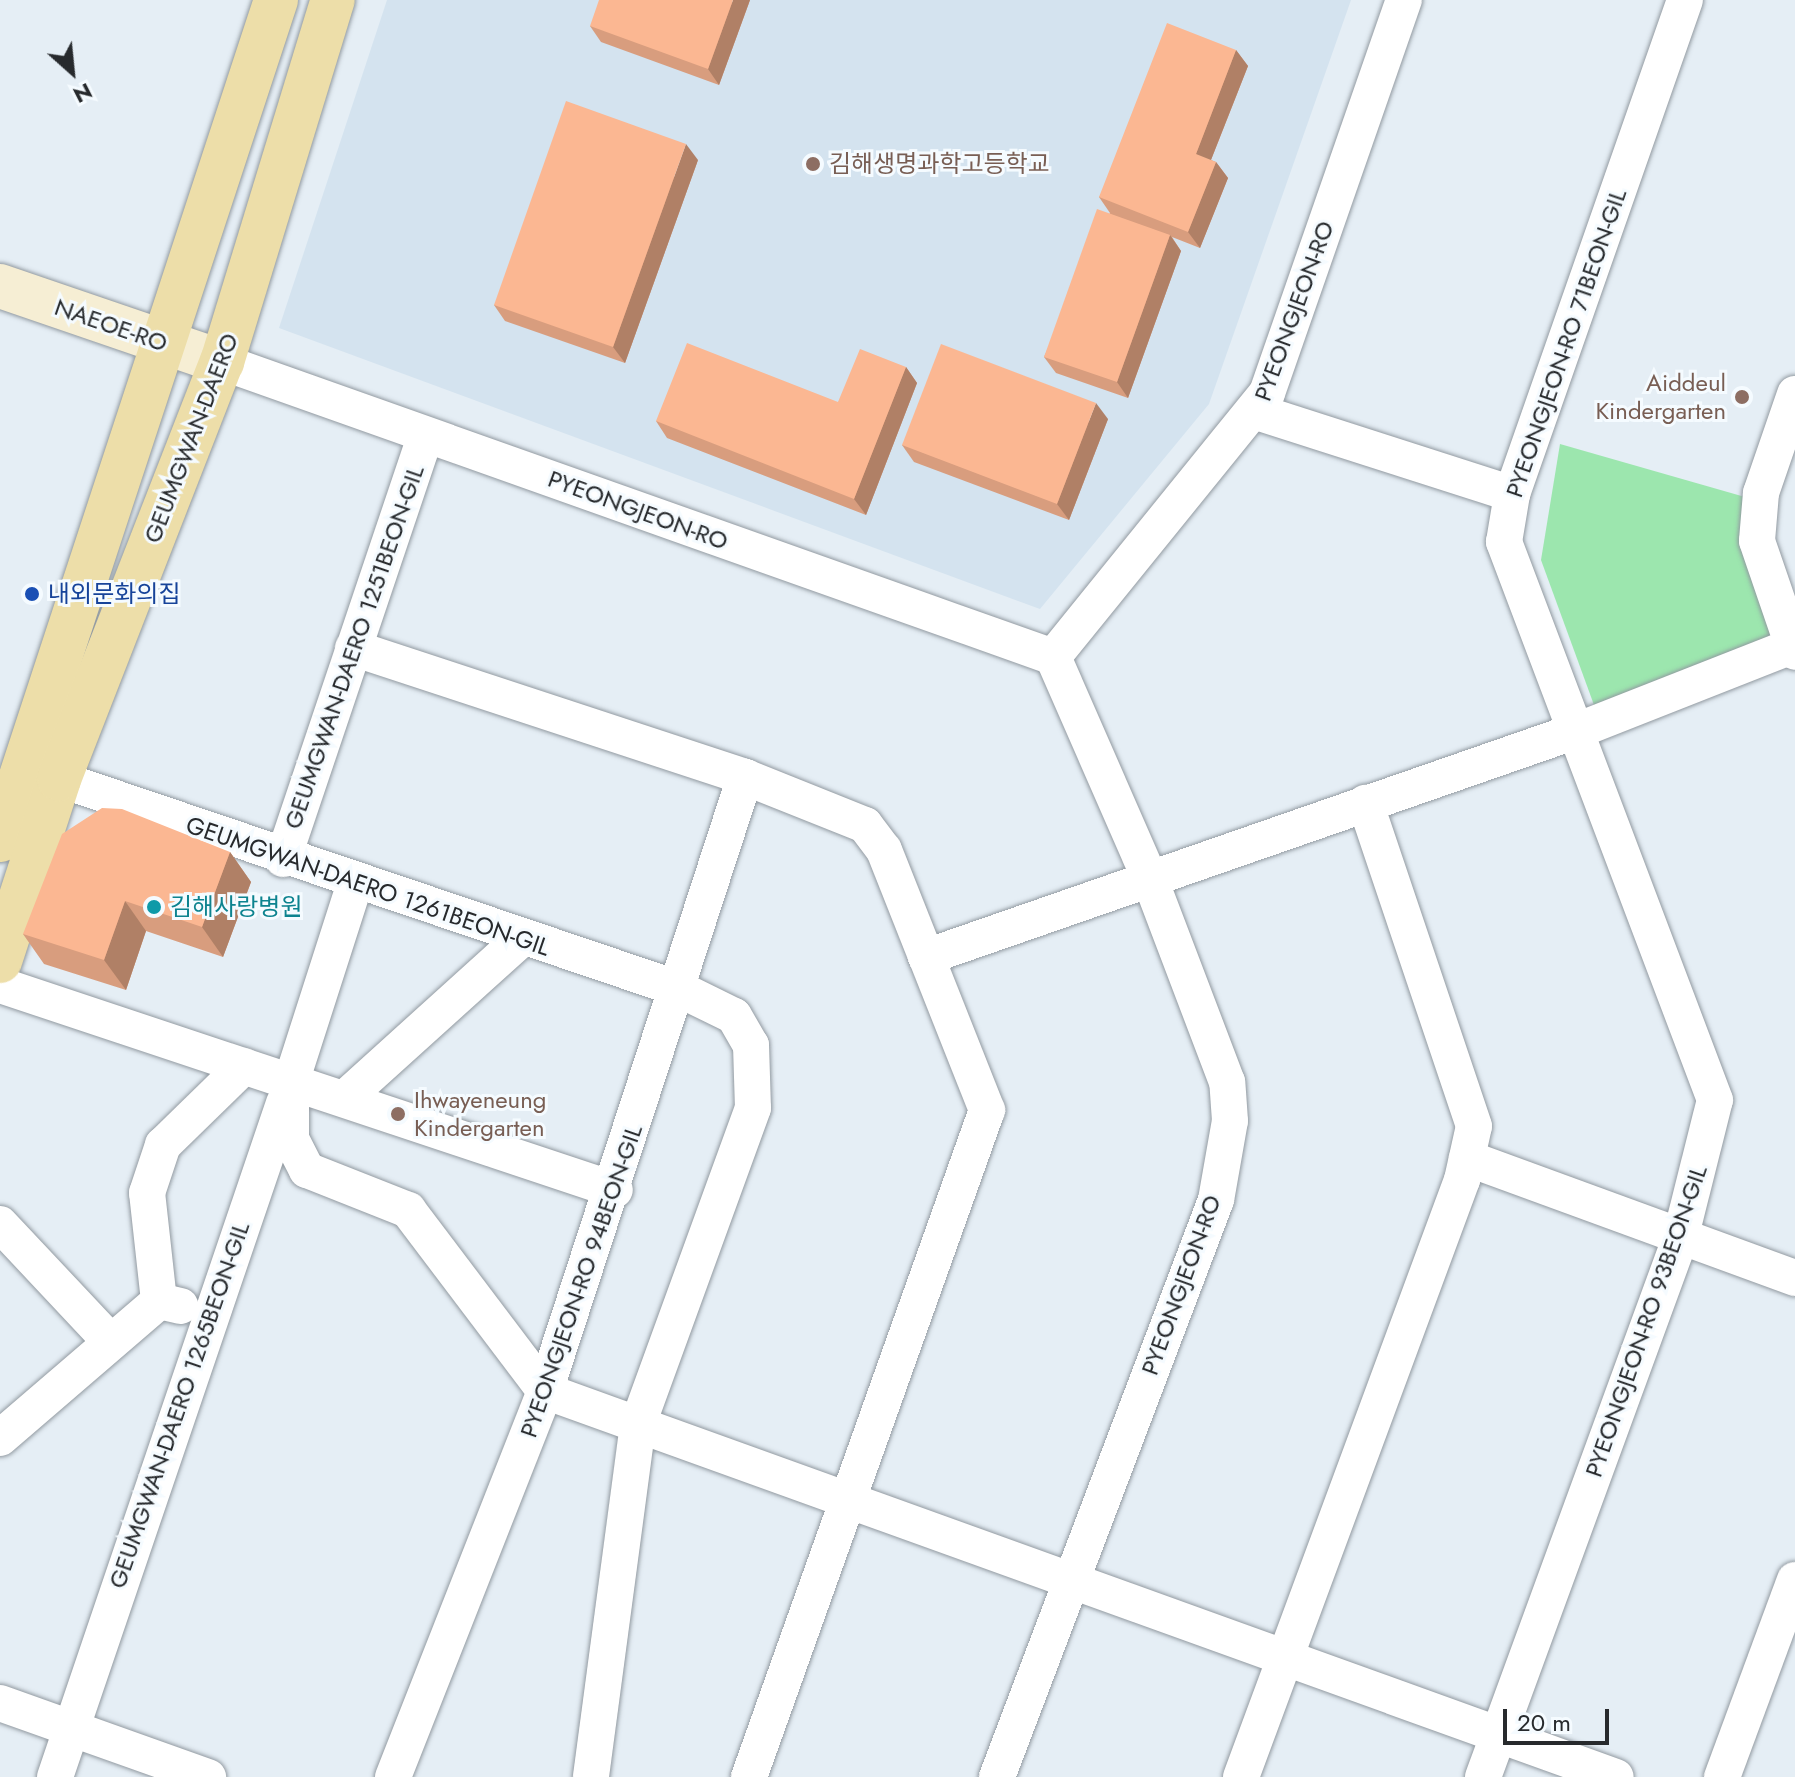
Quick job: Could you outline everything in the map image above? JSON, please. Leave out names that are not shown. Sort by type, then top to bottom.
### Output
[{"type":"main road","name":"GEUMGWAN-DAERO","points":[[0,840],[276,0]]},
{"type":"main road","name":"GEUMGWAN-DAERO","points":[[0,961],[59,779],[222,362],[333,0]]},
{"type":"street","name":"PYEONGJEON-RO","points":[[1053,657],[1257,412],[1404,0]]},
{"type":"street","name":"PYEONGJEON-RO 71BEON-GIL","points":[[1579,730],[1504,542],[1512,494],[1685,0]]},
{"type":"street","name":"NAEOE-RO","points":[[0,286],[222,362]]},
{"type":"street","name":"PYEONGJEON-RO","points":[[222,362],[1053,657],[1150,879],[1227,1082],[1230,1121],[1216,1200],[1070,1576],[997,1777]]},
{"type":"street","points":[[926,957],[1579,730],[1794,648],[1757,541],[1761,493],[1795,394]]},
{"type":"street","points":[[1257,412],[1512,494]]},
{"type":"street","name":"GEUMGWAN-DAERO 1251BEON-GIL","points":[[283,859],[426,435]]},
{"type":"street","points":[[353,648],[745,777],[876,835],[987,1110],[749,1777]]},
{"type":"street","name":"PYEONGJEON-RO 93BEON-GIL","points":[[1483,1777],[1680,1239],[1715,1100],[1579,730]]},
{"type":"street","name":"PYEONGJEON-RO 94BEON-GIL","points":[[393,1777],[545,1391],[615,1190],[745,777]]},
{"type":"street","name":"GEUMGWAN-DAERO 1261BEON-GIL","points":[[59,779],[283,859],[679,989],[734,1016],[751,1045],[757,1077],[753,1108],[638,1424],[591,1777]]},
{"type":"street","points":[[1241,1777],[1467,1158],[1474,1126],[1468,1093],[1365,803]]},
{"type":"street","name":"GEUMGWAN-DAERO 1265BEON-GIL","points":[[55,1777],[209,1313],[291,1082],[355,883]]},
{"type":"street","points":[[344,1099],[522,938]]},
{"type":"street","points":[[0,985],[615,1190]]},
{"type":"street","points":[[159,1301],[147,1193],[163,1145],[244,1066]]},
{"type":"street","points":[[291,1082],[291,1139],[307,1170],[408,1210],[545,1391],[847,1500],[1070,1576],[1500,1731],[1616,1777]]},
{"type":"street","points":[[1467,1158],[1680,1239],[1795,1278]]},
{"type":"street","points":[[0,1224],[109,1340]]},
{"type":"street","points":[[159,1301],[209,1313]]},
{"type":"street","points":[[5,1421],[159,1301]]},
{"type":"street","points":[[1722,1777],[1795,1580]]},
{"type":"street","points":[[0,1703],[208,1777]]},
{"type":"shaded area","name":"김해생명과학고등학교","points":[[387,0],[1351,0],[1209,404],[1040,609],[279,328]]},
{"type":"green space","points":[[1560,444],[1745,497],[1784,639],[1594,705],[1541,560]]},
{"type":"building","points":[[599,0],[733,0],[708,69],[590,26]]},
{"type":"building","points":[[1167,23],[1236,50],[1196,154],[1216,162],[1188,232],[1099,197]]},
{"type":"building","points":[[566,101],[686,144],[613,347],[494,305]]},
{"type":"building","points":[[1097,209],[1170,235],[1117,382],[1044,357]]},
{"type":"building","points":[[687,343],[838,402],[860,349],[906,367],[854,499],[656,421]]},
{"type":"building","points":[[941,344],[1096,403],[1057,504],[902,445]]},
{"type":"building","points":[[102,808],[122,809],[230,852],[202,927],[125,901],[104,960],[23,934],[62,834]]},
{"type":"place","name":"김해생명과학고등학교","points":[[813,164]]},
{"type":"place","name":"Aiddeul Kindergarten","points":[[1742,397]]},
{"type":"place","name":"내외문화의집","points":[[32,594]]},
{"type":"place","name":"김해사랑병원","points":[[154,907]]},
{"type":"place","name":"Ihwayeneung Kindergarten","points":[[398,1114]]}]
